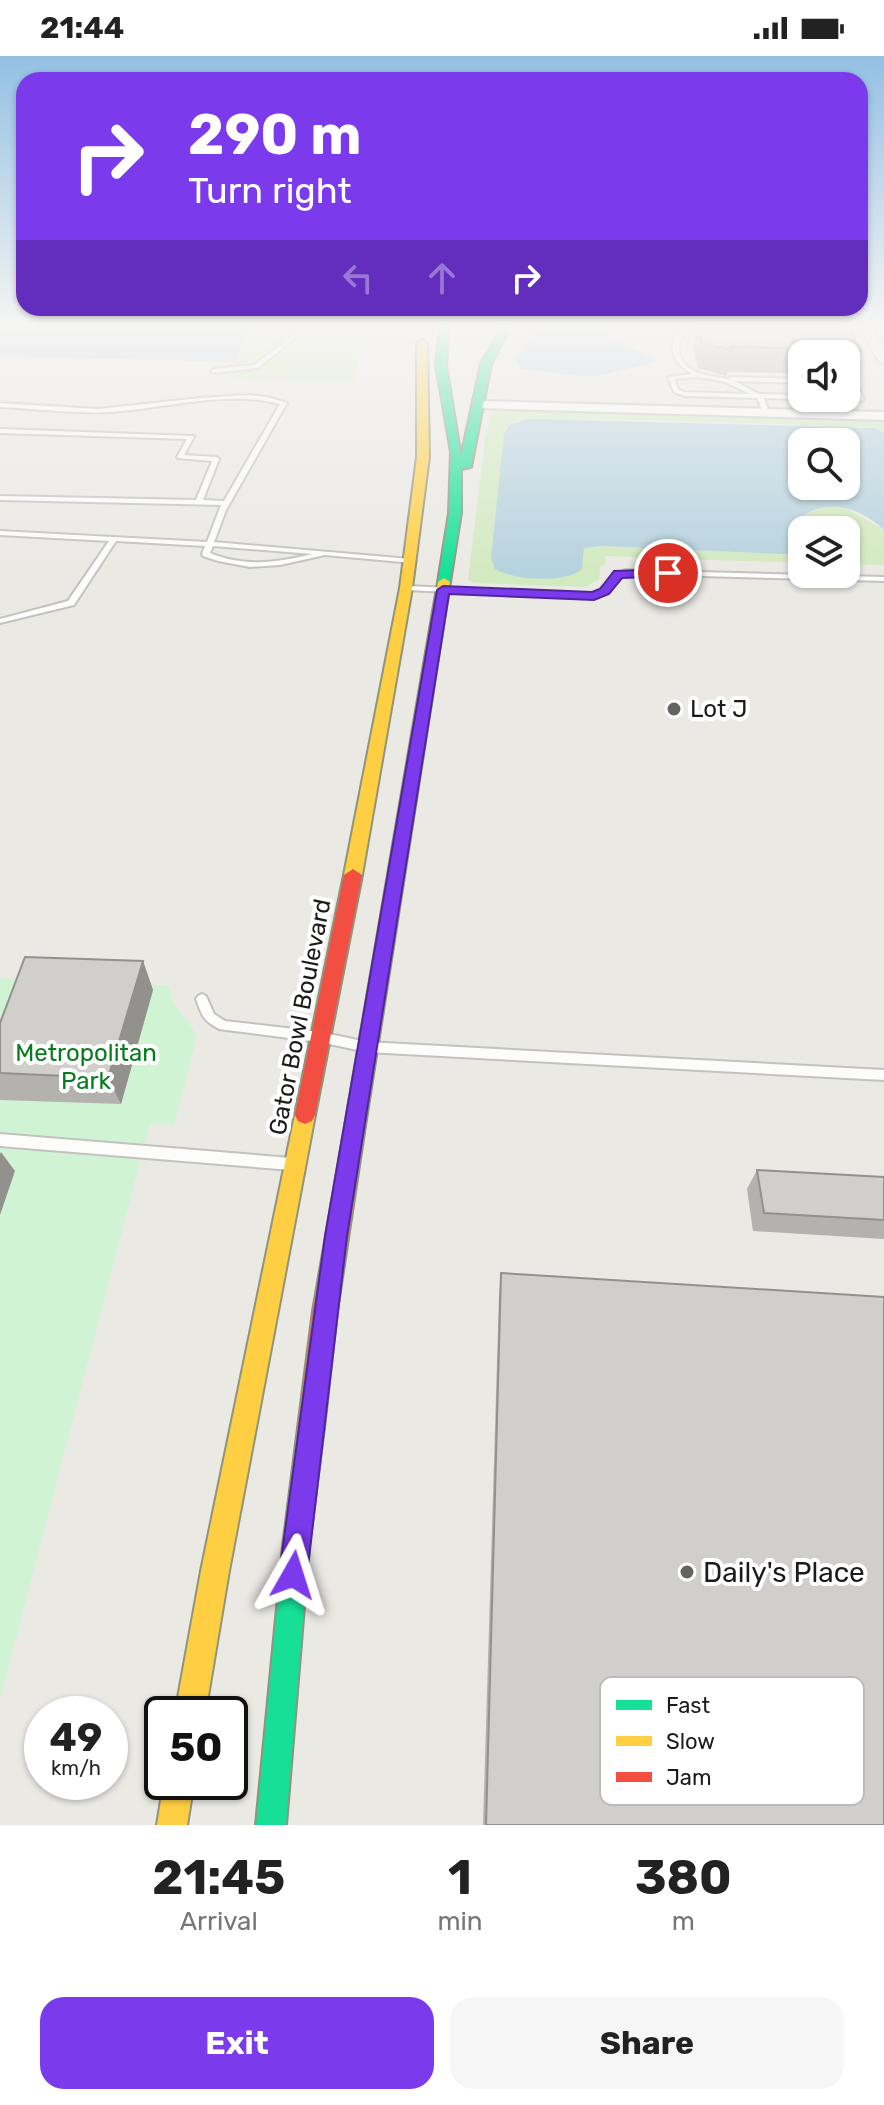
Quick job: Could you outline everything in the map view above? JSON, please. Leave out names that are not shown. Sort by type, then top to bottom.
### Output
[{"type":"main road","points":[[405,410],[421,487]]},
{"type":"main road","name":"Gator Bowl Boulevard","points":[[193,1696],[215,1571],[368,799],[406,588],[421,487],[423,410]]},
{"type":"main road","points":[[449,410],[456,452],[455,513]]},
{"type":"main road","points":[[271,1825],[313,1400],[367,1047],[455,513],[478,410]]},
{"type":"main road","points":[[172,1825],[176,1800]]},
{"type":"street","points":[[666,410],[884,416]]},
{"type":"lane","points":[[280,410],[226,503],[206,554],[225,563],[289,563],[325,553]]},
{"type":"lane","points":[[0,431],[191,437],[180,457],[216,459],[199,502]]},
{"type":"lane","points":[[0,498],[226,503]]},
{"type":"lane","points":[[0,533],[209,543],[410,561]]},
{"type":"lane","points":[[0,621],[71,603],[113,540]]},
{"type":"lane","points":[[406,588],[594,596],[625,572],[884,579]]},
{"type":"lane","points":[[202,999],[209,1017],[223,1026],[320,1037],[367,1047],[884,1075]]},
{"type":"lane","points":[[0,1140],[295,1164]]},
{"type":"green space","points":[[492,412],[884,420],[884,433],[867,427],[620,419],[517,421],[506,427],[528,576],[570,575],[582,568],[584,547],[602,546],[788,554],[788,563],[605,556],[599,579],[586,587],[476,583],[468,580],[485,439]]},
{"type":"green space","points":[[844,507],[860,516],[803,516],[813,509]]},
{"type":"green space","points":[[860,516],[884,530],[884,565],[860,564]]},
{"type":"green space","name":"Metropolitan Park","points":[[0,978],[170,986],[172,1001],[197,1035],[174,1125],[150,1123],[0,1699]]},
{"type":"water","points":[[528,419],[875,428],[884,433],[884,530],[856,511],[824,507],[803,516],[788,516],[788,554],[602,546],[584,548],[582,569],[574,574],[539,579],[514,576],[495,569],[491,558],[504,434],[509,425]]},
{"type":"building","points":[[25,957],[143,961],[108,1078],[0,1073],[0,1023]]},
{"type":"building","points":[[757,1170],[884,1177],[884,1220],[764,1213]]},
{"type":"building","name":"Daily's Place","points":[[501,1273],[884,1297],[884,1825],[486,1825]]},
{"type":"traffic: fast","points":[[444,582],[455,513],[456,452],[449,410]]},
{"type":"traffic: fast","points":[[465,467],[477,410]]},
{"type":"traffic: fast","points":[[271,1825],[296,1546],[311,1428]]},
{"type":"traffic: slow","points":[[353,875],[406,588],[423,457],[423,410]]},
{"type":"traffic: slow","points":[[355,1126],[444,582]]},
{"type":"traffic: slow","points":[[193,1696],[305,1115]]},
{"type":"traffic: slow","points":[[172,1825],[176,1800]]},
{"type":"traffic: jam","points":[[305,1115],[353,875]]},
{"type":"traffic: jam","points":[[311,1428],[325,1311],[355,1126]]},
{"type":"place","name":"Lot J","points":[[674,709]]},
{"type":"place","name":"Daily's Place","points":[[687,1572]]},
{"type":"route","points":[[293,1575],[336,1236],[443,590],[594,596],[625,572],[668,573]]}]
